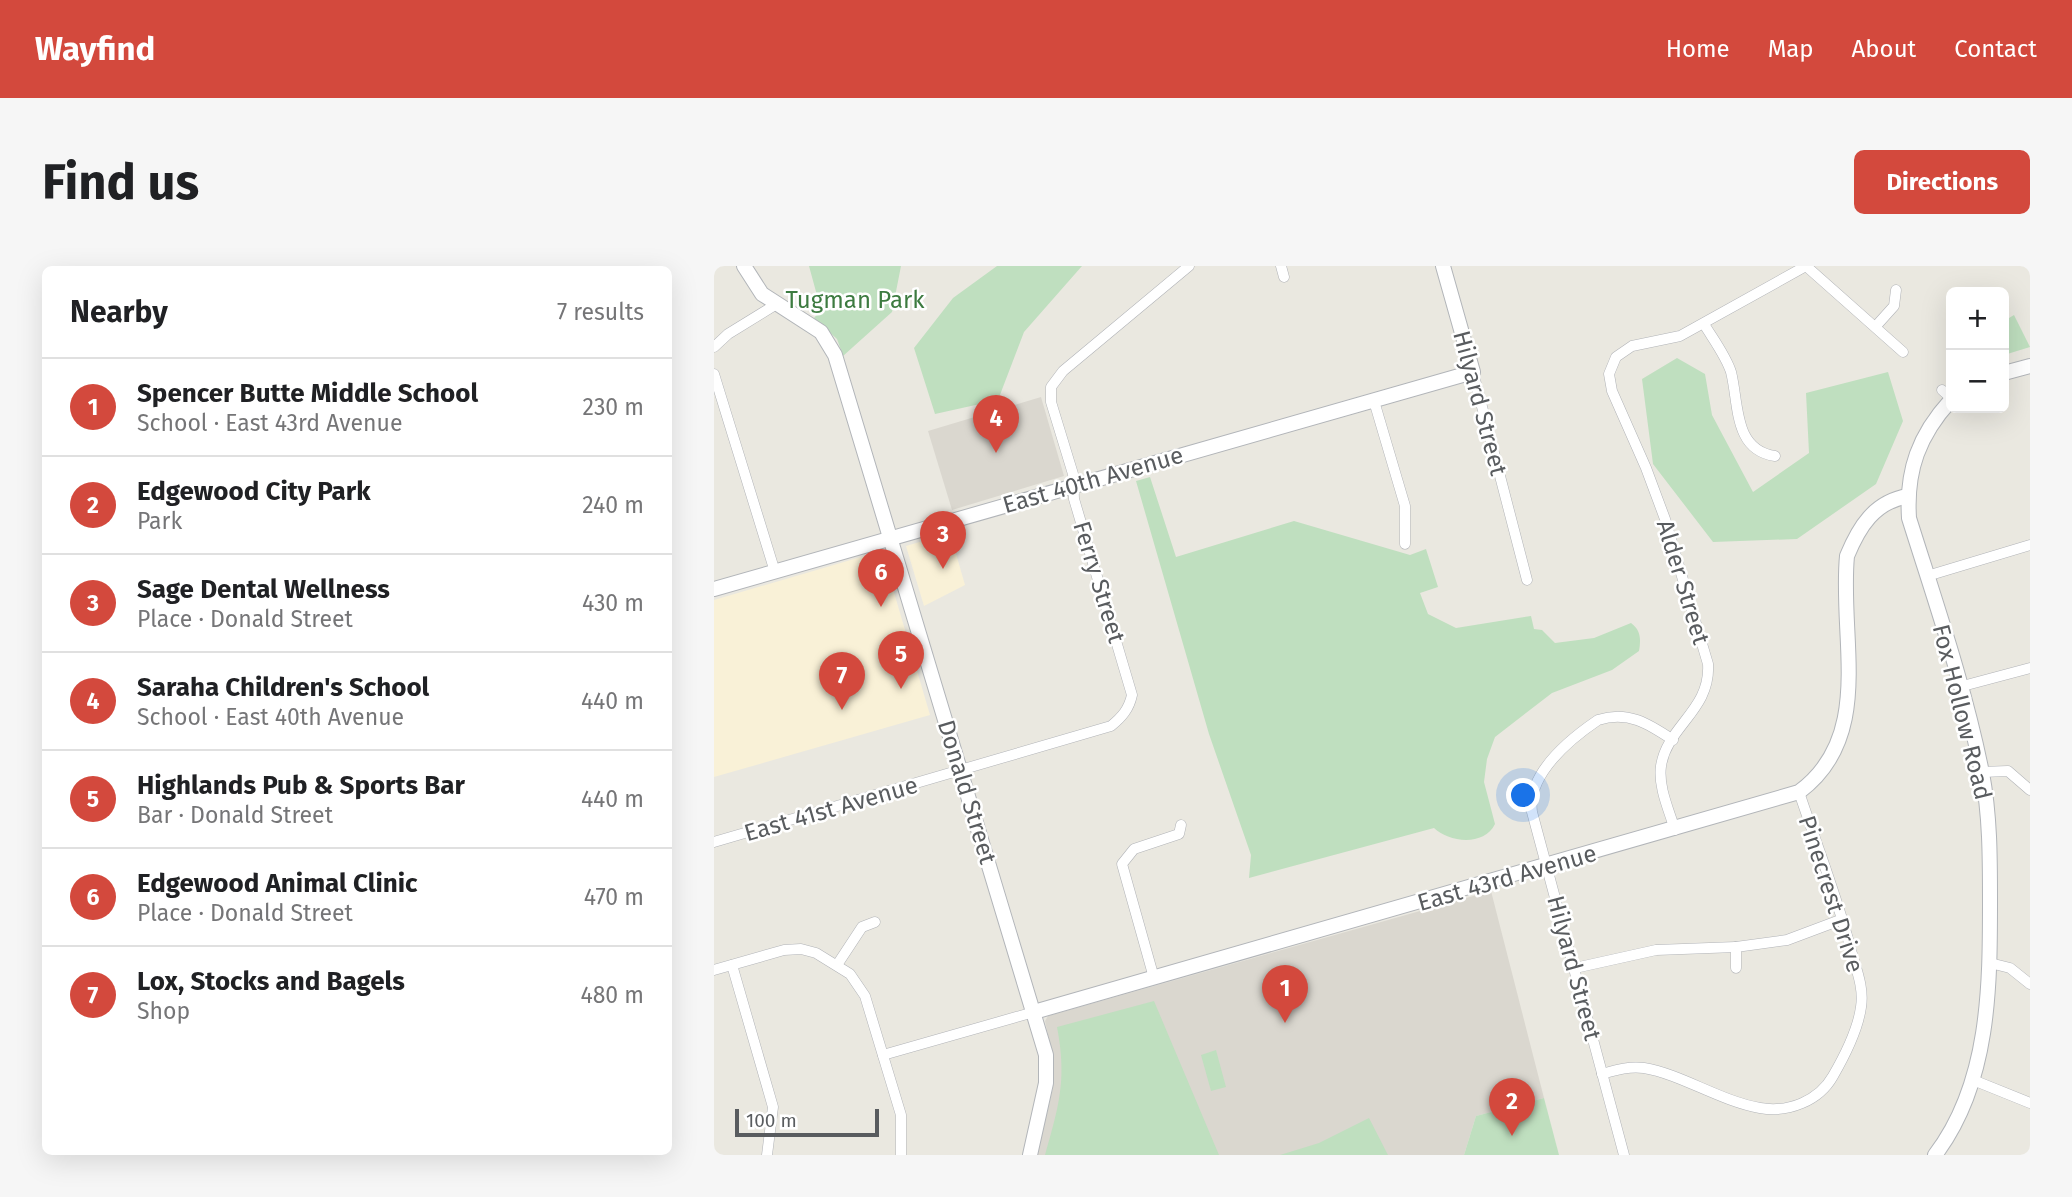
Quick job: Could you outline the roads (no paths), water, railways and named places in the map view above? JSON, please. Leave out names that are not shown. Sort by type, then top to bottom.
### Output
[{"type":"street","name":"Donald Street","points":[[744,266],[753,283],[775,305],[804,320],[829,342],[1046,1055],[1046,1083],[1030,1155]]},
{"type":"street","name":"Ferry Street","points":[[1132,695],[1074,499],[1073,474],[1051,402],[1051,387],[1063,370],[1189,266]]},
{"type":"street","points":[[1281,266],[1284,277]]},
{"type":"street","name":"Hilyard Street","points":[[1443,266],[1528,580]]},
{"type":"street","points":[[1775,456],[1759,452],[1747,439],[1736,410],[1731,371],[1704,324],[1806,266],[1903,352]]},
{"type":"street","points":[[1876,326],[1894,306],[1896,290]]},
{"type":"street","points":[[714,347],[728,334],[775,305]]},
{"type":"street","name":"Alder Street","points":[[1675,830],[1661,776],[1664,755],[1703,697],[1709,680],[1708,664],[1665,519],[1609,383],[1616,357],[1639,343],[1671,339],[1704,324]]},
{"type":"street","points":[[2009,372],[2030,366]]},
{"type":"street","name":"East 40th Avenue","points":[[714,589],[1473,372]]},
{"type":"street","points":[[714,374],[775,572]]},
{"type":"street","name":"Fox Hollow Road","points":[[1935,1155],[1952,1127],[1973,1080],[1984,1028],[1990,963],[1990,850],[1982,772],[1909,517],[1908,496],[1915,454],[1946,399]]},
{"type":"street","points":[[1374,401],[1405,506],[1405,544]]},
{"type":"street","name":"East 43rd Avenue","points":[[883,1055],[1675,830],[1799,792],[1816,779],[1829,763],[1846,724],[1847,556],[1856,534],[1867,518],[1886,503],[1908,496]]},
{"type":"street","points":[[1927,576],[2030,545]]},
{"type":"street","points":[[1959,687],[2030,668]]},
{"type":"street","name":"East 41st Avenue","points":[[714,842],[1111,726],[1122,717],[1132,695]]},
{"type":"street","name":"Hilyard Street","points":[[1624,1155],[1531,803],[1536,782],[1549,765],[1590,726],[1610,716],[1635,718],[1673,740]]},
{"type":"street","points":[[1982,772],[2008,771],[2030,790]]},
{"type":"street","name":"Pinecrest Drive","points":[[1602,1074],[1626,1068],[1646,1068],[1735,1102],[1763,1108],[1784,1108],[1815,1097],[1836,1070],[1861,1006],[1860,985],[1843,919],[1799,792]]},
{"type":"street","points":[[1154,978],[1122,864],[1134,849],[1179,834],[1181,825]]},
{"type":"street","points":[[1575,968],[1656,950],[1736,947],[1787,940],[1843,919]]},
{"type":"street","points":[[837,965],[862,927],[875,922]]},
{"type":"street","points":[[1736,947],[1736,968]]},
{"type":"street","points":[[714,970],[784,950],[801,948],[837,965],[859,983],[901,1115],[901,1155]]},
{"type":"street","points":[[1990,963],[2010,968],[2030,984]]},
{"type":"street","points":[[732,965],[773,1107],[767,1155]]},
{"type":"street","points":[[1973,1080],[2030,1103]]},
{"type":"place","name":"Saraha Children's School","points":[[996,453]]},
{"type":"place","name":"Sage Dental Wellness","points":[[943,569]]},
{"type":"place","name":"Edgewood Animal Clinic","points":[[881,607]]},
{"type":"place","name":"Highlands Pub & Sports Bar","points":[[901,689]]},
{"type":"place","name":"Lox, Stocks and Bagels","points":[[842,710]]},
{"type":"place","name":"Spencer Butte Middle School","points":[[1285,1023]]},
{"type":"place","name":"Edgewood City Park","points":[[1512,1136]]},
{"type":"park label","name":"Tugman Park","points":[[855,300]]}]
